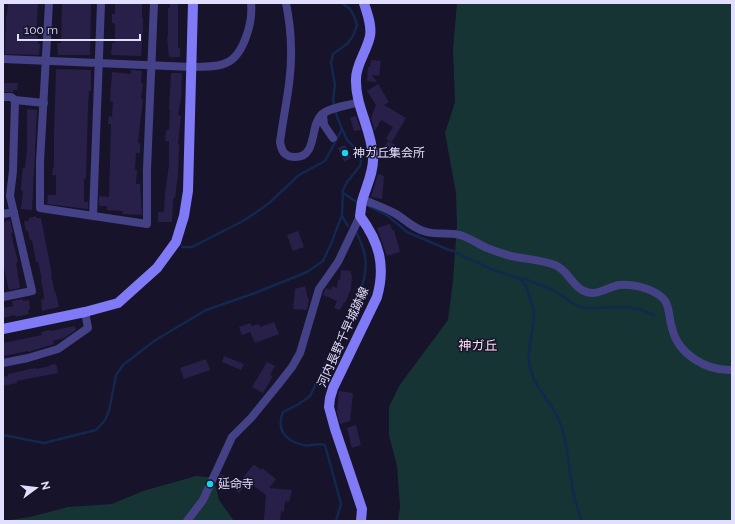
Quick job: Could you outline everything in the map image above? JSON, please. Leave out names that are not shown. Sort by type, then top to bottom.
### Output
[{"type":"main road","points":[[3,329],[85,312],[118,303],[157,268],[176,242],[184,216],[188,191],[193,3]]},
{"type":"main road","points":[[360,216],[362,200],[369,180],[374,158],[372,147],[356,103],[356,79],[358,68],[370,35],[369,18],[364,3]]},
{"type":"main road","name":"河内長野千早城跡線","points":[[360,216],[376,244],[381,266],[381,283],[377,297],[333,388],[329,407],[362,509],[362,521]]},
{"type":"street","points":[[49,3],[40,162],[40,208],[147,224],[147,169],[154,3]]},
{"type":"street","points":[[93,216],[101,3]]},
{"type":"street","points":[[3,59],[192,67],[215,66],[227,63],[238,54],[248,32],[252,13],[251,3]]},
{"type":"street","points":[[286,3],[289,19],[291,51],[288,93],[280,142],[281,149],[287,156],[298,157],[305,154],[311,146],[318,118],[327,112],[356,103]]},
{"type":"street","points":[[3,97],[11,97],[15,100],[44,103]]},
{"type":"street","points":[[3,298],[32,291],[10,196],[13,171],[15,100]]},
{"type":"street","points":[[327,112],[323,120],[324,125],[333,138]]},
{"type":"street","points":[[362,200],[396,214],[418,229],[428,233],[449,233],[461,236],[489,249],[558,266],[576,285],[585,292],[596,293],[618,285],[631,285],[646,288],[659,294],[666,301],[672,329],[677,343],[685,352],[698,362],[716,368],[732,370]]},
{"type":"street","points":[[3,214],[14,212]]},
{"type":"street","points":[[187,521],[203,500],[232,437],[278,385],[292,367],[300,353],[319,289],[338,262],[360,216]]},
{"type":"street","points":[[3,363],[28,358],[58,349],[88,328],[85,312]]},
{"type":"green space","points":[[457,3],[732,3],[732,521],[398,521],[400,507],[397,466],[389,435],[389,407],[399,386],[448,320],[453,280],[457,225],[456,193],[445,133],[455,102],[453,49]]},
{"type":"green space","points":[[196,476],[209,477],[216,487],[219,500],[234,521],[3,521],[30,517],[68,507],[112,504],[143,491]]},
{"type":"building","points":[[8,3],[38,3],[36,36],[38,36],[38,44],[40,44],[39,55],[5,54],[6,15]]},
{"type":"building","points":[[62,3],[91,3],[90,55],[58,55],[57,43],[61,43]]},
{"type":"building","points":[[115,3],[142,3],[143,27],[141,56],[111,55],[112,43],[115,43],[115,27],[114,23],[112,23],[112,14],[115,14]]},
{"type":"building","points":[[170,3],[178,3],[178,48],[180,48],[180,57],[169,57],[167,37],[168,8],[170,8]]},
{"type":"building","points":[[371,60],[381,61],[379,76],[372,75],[377,82],[367,81],[368,67],[370,67]]},
{"type":"building","points":[[56,69],[91,70],[91,91],[89,91],[88,105],[86,179],[84,179],[84,202],[88,202],[88,209],[47,204],[48,195],[56,195],[56,175],[52,175],[54,167]]},
{"type":"building","points":[[131,70],[142,71],[141,83],[143,84],[141,99],[143,99],[138,143],[140,143],[140,153],[136,153],[135,170],[137,170],[136,184],[140,184],[142,215],[122,214],[123,211],[107,210],[107,206],[99,206],[99,196],[109,197],[111,124],[108,124],[109,116],[112,117],[113,102],[110,101],[112,72],[131,74]]},
{"type":"building","points":[[171,73],[182,73],[181,99],[178,115],[181,116],[178,144],[178,176],[175,198],[173,198],[172,222],[158,222],[158,212],[164,212],[169,165],[169,141],[165,141],[166,130],[169,130]]},
{"type":"building","points":[[3,83],[18,83],[17,90],[13,90],[13,92],[3,92]]},
{"type":"building","points":[[378,84],[389,102],[384,105],[406,118],[392,142],[386,139],[393,127],[381,120],[375,131],[371,118],[376,105],[367,91]]},
{"type":"building","points":[[27,109],[37,110],[32,210],[21,209],[23,191],[21,191],[22,175],[23,168],[25,168],[27,149]]},
{"type":"building","points":[[356,116],[361,130],[354,131],[350,118]]},
{"type":"building","points":[[388,141],[396,145],[391,153],[383,149]]},
{"type":"building","name":"神ガ丘集会所","points":[[345,145],[351,158],[344,162],[338,148]]},
{"type":"building","points":[[378,174],[384,176],[382,199],[371,197]]},
{"type":"building","points":[[36,216],[36,218],[41,218],[51,275],[59,307],[42,311],[41,300],[44,299],[44,296],[42,279],[38,262],[36,262],[32,240],[30,240],[28,231],[26,231],[24,221],[29,221],[29,218]]},
{"type":"building","points":[[10,220],[13,233],[11,233],[18,262],[16,263],[20,288],[9,290],[3,264],[3,222]]},
{"type":"building","points":[[390,224],[392,230],[394,230],[400,252],[387,256],[377,228]]},
{"type":"building","points":[[298,231],[304,247],[293,251],[287,235]]},
{"type":"building","points":[[341,270],[351,271],[352,275],[351,289],[340,310],[334,308],[337,301],[323,295],[326,288],[331,290],[332,286],[337,288]]},
{"type":"building","points":[[305,286],[309,299],[307,310],[293,309],[295,289]]},
{"type":"building","points":[[23,299],[23,301],[29,300],[29,314],[3,318],[3,308],[13,306],[12,301]]},
{"type":"building","points":[[274,322],[279,334],[255,343],[250,332],[242,335],[239,327],[250,323],[252,326],[259,324],[260,327]]},
{"type":"building","points":[[75,326],[76,330],[64,338],[53,341],[54,344],[28,352],[3,356],[3,343],[42,335],[41,332]]},
{"type":"building","points":[[224,356],[244,364],[241,370],[222,362]]},
{"type":"building","points":[[206,359],[210,370],[184,379],[180,368]]},
{"type":"building","points":[[267,362],[275,366],[270,375],[273,376],[263,393],[252,387]]},
{"type":"building","points":[[56,364],[58,373],[17,381],[17,383],[3,386],[3,377],[8,376],[8,374]]},
{"type":"building","points":[[339,391],[353,393],[350,421],[340,424],[337,412]]},
{"type":"building","points":[[356,425],[361,445],[352,448],[347,428]]},
{"type":"building","points":[[253,465],[261,470],[262,468],[276,479],[269,488],[292,490],[289,502],[285,501],[284,512],[281,511],[280,521],[264,520],[266,495],[243,478]]},
{"type":"building","points":[[221,474],[230,479],[226,487],[217,482]]},
{"type":"building","points":[[241,479],[246,484],[239,493],[230,485],[234,480],[238,483]]},
{"type":"waterway","points":[[3,435],[44,443],[96,430],[105,420],[109,411],[116,375],[123,365],[154,341],[206,310],[255,293],[307,272],[323,261],[342,215],[343,190],[347,182],[360,166],[361,161],[358,151],[347,140],[337,117],[333,100],[335,85],[331,63],[333,54],[347,44],[353,36],[357,25],[350,9],[342,3]]},
{"type":"waterway","points":[[182,247],[192,247],[243,221],[268,204],[299,175],[325,161],[342,129]]},
{"type":"waterway","points":[[343,193],[358,203]]},
{"type":"waterway","points":[[368,206],[388,216],[407,232],[454,251],[491,269],[520,279],[526,286],[534,314],[529,354],[530,368],[536,382],[560,422],[567,449],[572,486],[582,521]]},
{"type":"waterway","points":[[342,216],[348,226]]},
{"type":"waterway","points":[[336,521],[341,504],[325,445],[306,445],[291,441],[282,429],[281,418],[283,412],[299,404],[310,396],[358,297],[364,280],[366,264],[363,249],[356,232]]},
{"type":"waterway","points":[[520,279],[523,278],[555,291],[580,307],[625,307],[642,310],[654,315]]},
{"type":"place","name":"神ガ丘集会所","points":[[345,153]]},
{"type":"place","name":"延命寺","points":[[210,484]]},
{"type":"district","name":"神ガ丘","points":[[478,345]]}]
